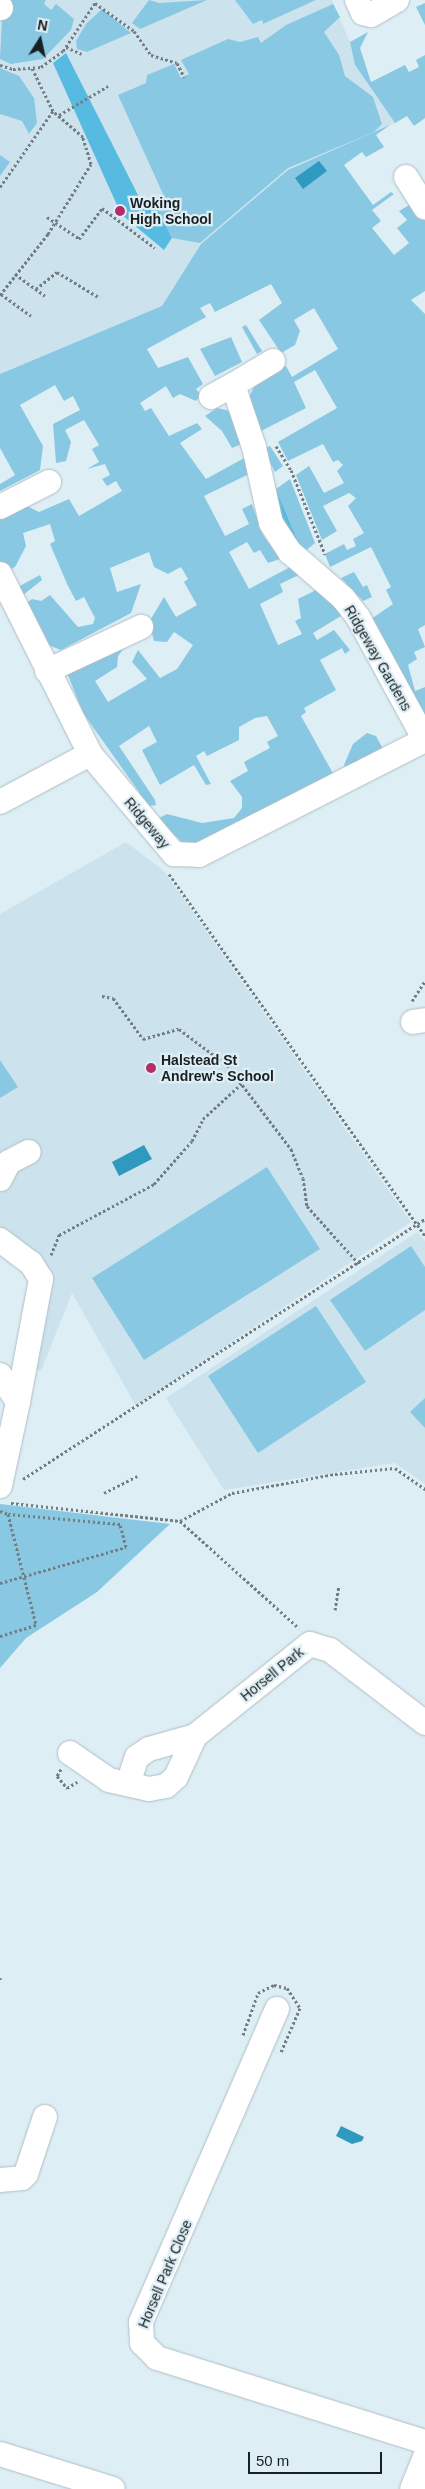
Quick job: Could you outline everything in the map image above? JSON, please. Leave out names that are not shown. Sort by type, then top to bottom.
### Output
[{"type":"street","points":[[358,0],[363,13],[371,16],[397,0]]},
{"type":"street","points":[[406,177],[425,207]]},
{"type":"street","points":[[211,397],[273,361]]},
{"type":"street","name":"Ridgeway Gardens","points":[[233,385],[279,537],[358,617],[425,740]]},
{"type":"street","points":[[0,507],[49,482]]},
{"type":"street","name":"Ridgeway","points":[[0,574],[90,754],[174,854],[199,855],[425,740]]},
{"type":"street","points":[[47,671],[141,627]]},
{"type":"street","points":[[0,802],[90,754]]},
{"type":"street","points":[[0,1179],[9,1162],[29,1152]]},
{"type":"street","points":[[0,1240],[31,1263],[42,1279],[18,1402],[5,1488]]},
{"type":"street","points":[[0,1376],[18,1402]]},
{"type":"street","name":"Horsell Park","points":[[128,1784],[137,1757],[149,1749],[195,1736],[304,1646],[317,1644],[425,1723]]},
{"type":"street","name":"Horsell Park","points":[[72,1763],[99,1776],[149,1790],[166,1786],[176,1777],[195,1736]]},
{"type":"street","name":"Horsell Park Close","points":[[277,2010],[142,2322],[142,2343],[157,2358],[425,2442]]},
{"type":"street","points":[[0,2180],[22,2178],[26,2174],[45,2116]]},
{"type":"street","points":[[0,2454],[110,2488]]},
{"type":"street","points":[[412,2489],[425,2457]]},
{"type":"path","points":[[0,65],[41,67],[66,47],[96,2],[134,31],[152,55],[177,62],[184,76]]},
{"type":"path","points":[[66,47],[82,54]]},
{"type":"path","points":[[32,68],[53,111],[83,137],[91,164],[54,222],[0,294],[32,316]]},
{"type":"path","points":[[59,115],[108,86]]},
{"type":"path","points":[[0,187],[53,111]]},
{"type":"path","points":[[47,217],[80,240],[102,208],[155,248]]},
{"type":"path","points":[[36,289],[57,272],[100,298]]},
{"type":"path","points":[[15,274],[45,296]]},
{"type":"path","points":[[271,437],[291,470],[327,563]]},
{"type":"path","points":[[174,854],[168,872],[425,1236]]},
{"type":"path","points":[[102,996],[113,998],[143,1039],[178,1029],[227,1065],[291,1149],[303,1178],[307,1206],[359,1264]]},
{"type":"path","points":[[42,1279],[59,1235],[154,1184],[192,1141],[203,1119],[242,1084]]},
{"type":"path","points":[[5,1488],[36,1474],[425,1219]]},
{"type":"path","points":[[180,1521],[232,1493],[371,1469],[395,1468],[425,1489]]},
{"type":"path","points":[[104,1493],[138,1476]]},
{"type":"path","points":[[5,1488],[180,1521],[317,1644]]},
{"type":"path","points":[[0,1511],[8,1514],[120,1524],[126,1547],[0,1583]]},
{"type":"path","points":[[0,1636],[36,1625],[8,1514]]},
{"type":"path","points":[[336,1610],[339,1586]]},
{"type":"path","points":[[250,2040],[242,2032],[258,1994],[274,1985],[288,1988],[298,2000],[299,2014],[284,2050],[273,2053]]},
{"type":"shaded area","name":"Woking High School","points":[[0,0],[240,0],[253,23],[262,20],[263,24],[316,0],[332,0],[350,42],[355,65],[395,123],[288,170],[201,244],[163,306],[0,374]]},
{"type":"shaded area","points":[[3,0],[46,0],[44,4],[51,10],[56,4],[74,19],[71,30],[43,59],[11,64],[0,59]]},
{"type":"shaded area","points":[[149,0],[159,3],[207,0],[140,29],[132,23]]},
{"type":"shaded area","points":[[235,0],[316,0],[263,24],[262,20],[253,24]]},
{"type":"shaded area","points":[[425,3],[425,25],[416,7]]},
{"type":"shaded area","points":[[333,4],[340,17],[324,32],[339,55],[345,76],[373,97],[382,124],[374,132],[288,168],[200,243],[172,238],[154,202],[163,194],[118,95],[146,83],[147,75],[174,64],[181,78],[189,74],[181,60],[228,39],[240,42],[258,37],[261,43],[286,25]]},
{"type":"shaded area","points":[[102,9],[131,33],[87,52],[77,49],[76,41],[86,24]]},
{"type":"shaded area","points":[[368,32],[360,48],[371,82],[405,65],[409,72],[419,67],[416,60],[425,55],[425,118],[414,126],[407,116],[395,123],[355,65],[350,42]]},
{"type":"shaded area","points":[[66,53],[140,199],[158,210],[172,238],[164,250],[121,214],[53,63]]},
{"type":"shaded area","points":[[0,68],[19,76],[34,98],[37,123],[29,134],[22,121],[0,114]]},
{"type":"shaded area","points":[[390,125],[376,135],[384,147],[366,157],[362,152],[344,165],[373,205],[391,192],[394,194],[372,210],[381,221],[372,228],[394,255],[409,243],[397,228],[407,220],[399,211],[411,204],[425,220],[425,291],[411,300],[425,314],[425,625],[418,629],[425,647],[414,652],[417,659],[408,665],[415,691],[425,687],[425,716],[371,619],[393,604],[386,590],[391,587],[371,547],[330,567],[325,554],[344,544],[347,550],[356,546],[353,539],[364,533],[348,506],[356,498],[349,493],[323,506],[337,531],[322,540],[296,475],[309,466],[324,493],[344,483],[337,471],[343,465],[338,460],[333,462],[323,444],[288,461],[278,442],[337,408],[315,370],[294,382],[306,408],[261,431],[247,401],[256,383],[286,366],[292,377],[338,349],[314,308],[294,320],[300,331],[295,345],[281,353],[259,320],[282,303],[271,284],[215,312],[210,303],[200,308],[206,317],[147,349],[158,368],[188,357],[203,384],[196,389],[201,395],[196,401],[180,394],[173,398],[166,386],[140,403],[145,411],[151,408],[169,436],[197,423],[202,429],[180,443],[206,479],[248,456],[247,475],[204,496],[225,536],[249,524],[242,509],[252,504],[263,535],[280,559],[268,563],[260,550],[254,553],[247,542],[229,552],[249,589],[294,565],[303,573],[280,584],[283,592],[260,604],[278,645],[302,634],[295,621],[301,618],[298,599],[318,589],[334,602],[341,616],[313,633],[317,640],[334,630],[350,650],[345,654],[342,648],[320,660],[336,690],[304,708],[306,712],[301,716],[335,777],[193,845],[182,842],[157,819],[167,814],[202,823],[234,818],[242,808],[242,797],[230,781],[248,771],[244,762],[270,748],[267,742],[278,736],[267,716],[255,718],[239,727],[239,740],[207,756],[204,751],[196,756],[211,784],[206,785],[194,765],[160,785],[142,750],[157,742],[149,726],[119,746],[155,800],[156,805],[149,806],[83,713],[66,670],[127,644],[118,656],[117,667],[95,681],[108,702],[147,679],[132,662],[138,650],[160,678],[177,669],[193,645],[174,632],[167,642],[154,641],[149,622],[164,597],[176,617],[197,605],[184,582],[188,579],[181,567],[168,574],[154,567],[149,552],[110,568],[117,592],[141,584],[131,613],[61,650],[48,645],[26,603],[32,599],[41,601],[50,595],[78,627],[93,624],[95,618],[84,597],[76,601],[68,586],[50,544],[55,541],[50,524],[23,533],[26,546],[15,567],[9,570],[0,567],[0,515],[23,504],[39,512],[69,499],[79,516],[122,491],[116,481],[107,486],[102,479],[110,475],[105,464],[87,469],[99,462],[92,449],[99,445],[84,420],[65,430],[71,442],[66,461],[56,463],[53,424],[80,410],[73,396],[64,401],[55,385],[20,405],[43,446],[40,470],[0,491],[0,484],[15,475],[0,448],[0,374],[162,306],[201,244],[288,170]]},
{"type":"shaded area","points":[[0,155],[10,162],[0,176]]},
{"type":"shaded area","points":[[319,161],[327,171],[303,189],[295,178]]},
{"type":"shaded area","points":[[246,325],[262,351],[257,354],[242,327]]},
{"type":"shaded area","points":[[231,337],[242,362],[215,376],[200,349]]},
{"type":"shaded area","points":[[217,408],[231,411],[244,443],[232,448],[222,431],[205,416]]},
{"type":"shaded area","points":[[270,446],[283,466],[275,472],[263,449]]},
{"type":"shaded area","points":[[290,479],[315,543],[303,553],[276,489]]},
{"type":"shaded area","points":[[276,489],[303,553],[267,495]]},
{"type":"shaded area","points":[[354,572],[363,587],[367,585],[372,597],[363,601],[341,578]]},
{"type":"shaded area","points":[[40,575],[42,580],[23,595],[18,587]]},
{"type":"shaded area","points":[[367,733],[376,736],[384,751],[349,772],[344,765],[353,744]]},
{"type":"shaded area","name":"Halstead St Andrew's School","points":[[126,842],[164,871],[411,1222],[136,1406],[72,1293],[41,1371],[17,1367],[34,1279],[0,1256],[0,914]]},
{"type":"shaded area","points":[[0,1060],[18,1087],[0,1098]]},
{"type":"shaded area","points":[[144,1145],[152,1159],[119,1176],[112,1162]]},
{"type":"shaded area","points":[[267,1167],[320,1249],[144,1360],[92,1278]]},
{"type":"shaded area","points":[[417,1232],[425,1241],[425,1484],[395,1463],[224,1490],[166,1398]]},
{"type":"shaded area","points":[[411,1246],[425,1267],[425,1310],[365,1351],[330,1300]]},
{"type":"shaded area","points":[[316,1306],[366,1382],[258,1453],[208,1376]]},
{"type":"shaded area","points":[[425,1398],[425,1428],[410,1412]]},
{"type":"shaded area","points":[[0,1504],[170,1524],[97,1592],[26,1638],[0,1668]]},
{"type":"shaded area","points":[[341,2126],[364,2137],[362,2141],[352,2144],[336,2136]]},
{"type":"place","name":"Woking High School","points":[[120,211]]},
{"type":"place","name":"Halstead St Andrew's School","points":[[151,1068]]}]
